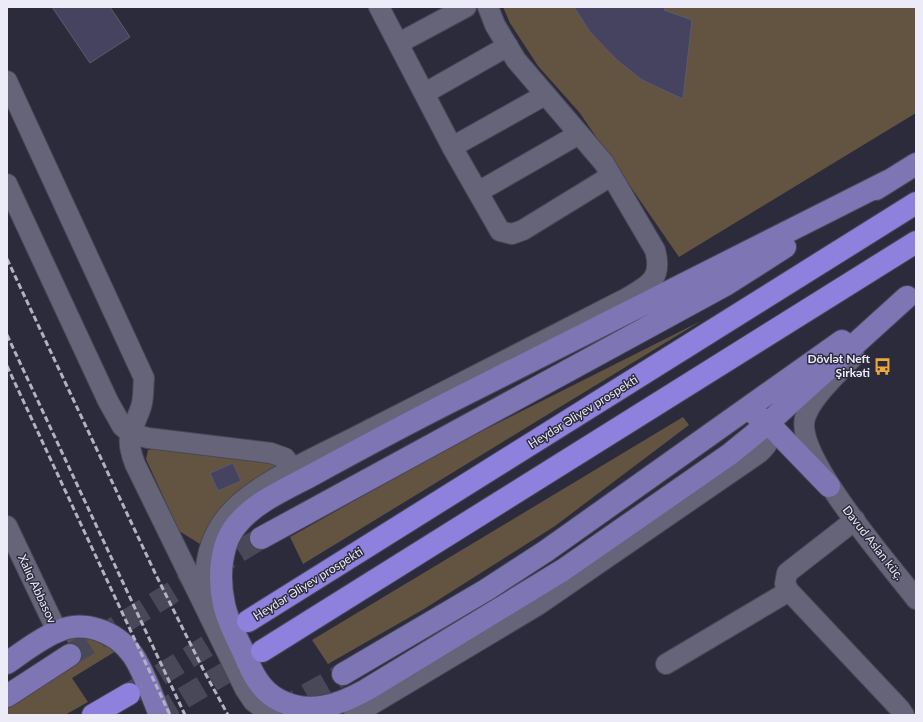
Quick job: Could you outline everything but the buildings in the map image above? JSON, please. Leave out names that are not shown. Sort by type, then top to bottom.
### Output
[{"type":"highway","name":"Heydər Əliyev prospekti","points":[[248,621],[916,203]]},
{"type":"highway","points":[[262,651],[916,242]]},
{"type":"highway","points":[[92,715],[129,694]]},
{"type":"main road","points":[[261,538],[728,284],[916,164]]},
{"type":"main road","points":[[888,181],[407,424],[298,475],[254,509],[235,526],[224,550],[221,571],[221,589],[229,620],[258,682],[266,692],[279,700],[297,706],[331,706],[346,701],[366,690],[563,570],[724,459],[768,423],[913,294]]},
{"type":"main road","points":[[343,674],[486,590],[546,551],[790,376],[913,294]]},
{"type":"main road","points":[[710,433],[739,417],[750,414],[762,418],[829,486]]},
{"type":"main road","points":[[7,663],[56,631],[69,628],[92,628],[104,631],[120,639],[133,655],[160,715]]},
{"type":"main road","points":[[7,696],[70,655]]},
{"type":"street","points":[[379,7],[452,146],[500,231],[512,234],[523,230],[611,176]]},
{"type":"street","points":[[399,43],[466,7]]},
{"type":"street","points":[[211,618],[204,589],[205,566],[218,530],[227,516],[238,504],[298,475],[627,298],[650,284],[655,274],[658,262],[655,250],[604,163],[516,60],[495,25],[488,7]]},
{"type":"street","points":[[425,93],[508,46]]},
{"type":"street","points":[[7,81],[144,378],[142,405],[130,433],[130,446],[136,464],[245,689],[253,701],[270,715]]},
{"type":"street","points":[[452,146],[545,95]]},
{"type":"street","points":[[478,192],[578,134]]},
{"type":"street","points":[[7,184],[108,401],[122,426],[130,433],[148,438],[271,453],[284,458],[298,475]]},
{"type":"street","name":"Davud Aslan küç.","points":[[913,294],[816,398],[808,410],[804,429],[809,449],[829,486],[916,599]]},
{"type":"street","points":[[354,715],[538,605],[759,453],[770,442],[771,432],[768,423]]},
{"type":"street","points":[[855,520],[787,573],[785,584],[789,591],[904,715]]},
{"type":"street","name":"Xalıq Abbasov","points":[[7,526],[56,631]]},
{"type":"street","points":[[666,664],[789,591]]},
{"type":"shaded area","points":[[503,7],[916,7],[916,113],[679,257],[579,112],[538,66],[510,23]]},
{"type":"shaded area","points":[[701,321],[303,564],[290,537],[448,448]]},
{"type":"shaded area","points":[[683,417],[689,425],[555,526],[424,609],[328,664],[312,640]]},
{"type":"shaded area","points":[[156,448],[273,462],[276,468],[216,515],[200,544],[179,531],[146,459],[148,450]]},
{"type":"shaded area","points":[[91,636],[116,651],[72,678],[88,702],[65,715],[7,715],[7,707],[77,661],[66,639]]},
{"type":"tunnel","points":[[70,655],[261,538]]},
{"type":"tunnel","points":[[132,692],[237,628]]},
{"type":"tunnel","points":[[155,715],[252,657]]},
{"type":"tunnel","points":[[278,711],[343,674]]},
{"type":"railway","points":[[7,259],[156,575],[205,673],[228,715]]},
{"type":"railway","points":[[7,335],[185,715]]},
{"type":"railway","points":[[7,366],[170,715]]},
{"type":"place","name":"Dövlət Neft Şirkəti","points":[[883,366]]}]
